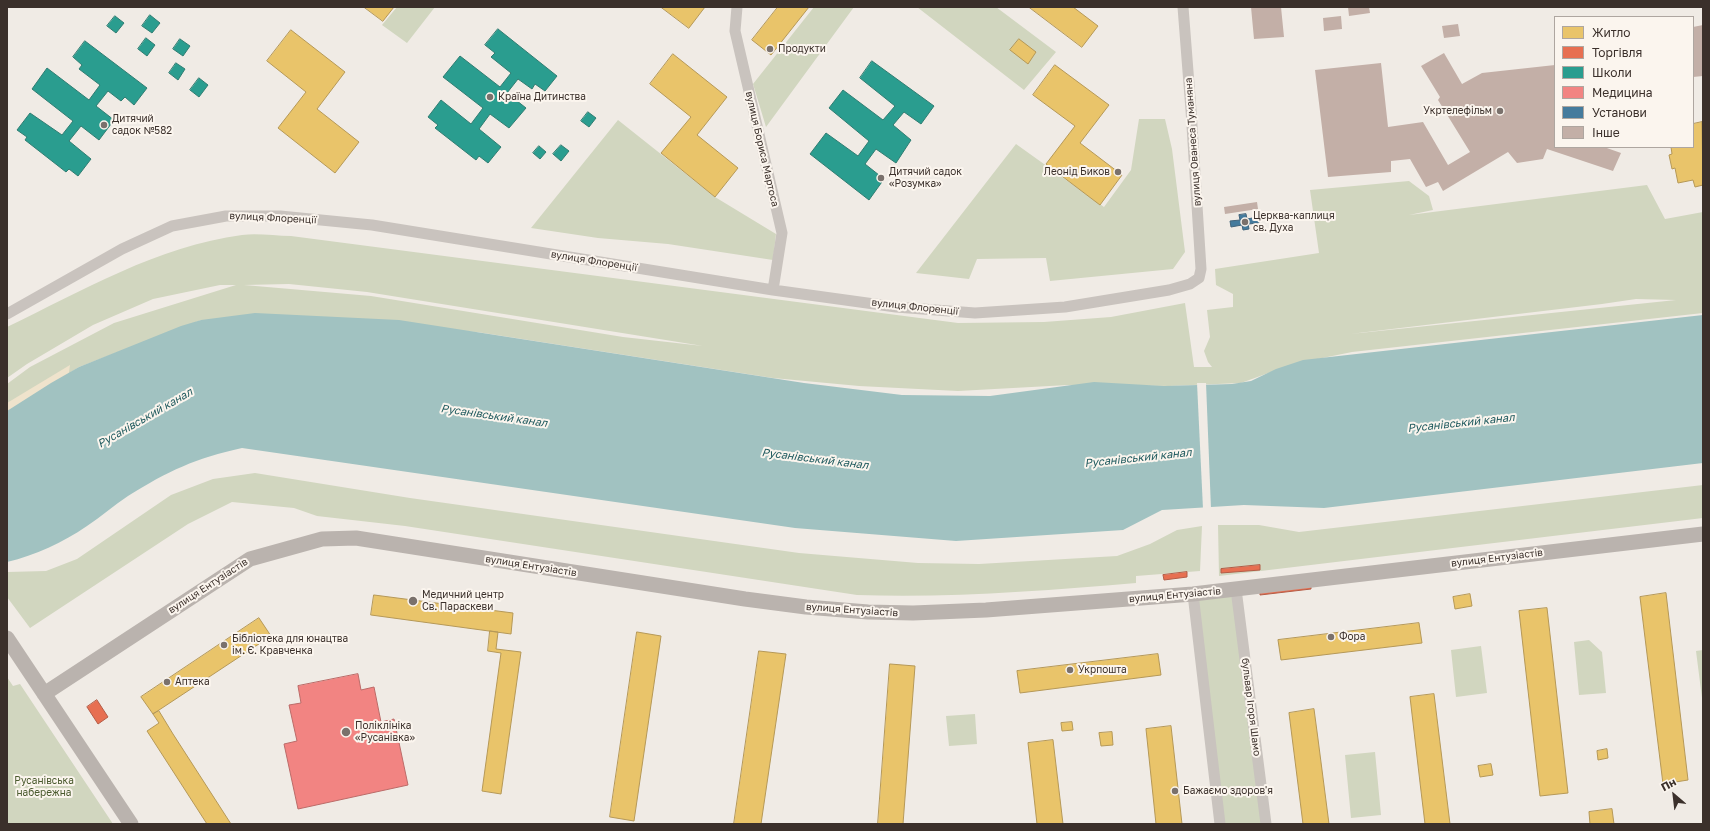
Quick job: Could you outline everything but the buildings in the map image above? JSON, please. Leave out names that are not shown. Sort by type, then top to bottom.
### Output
[{"type":"street","name":"вулиця Бориса Мартоса","points":[[737,7],[735,31],[782,234],[773,290]]},
{"type":"street","name":"вулиця Ованеса Туманяна","points":[[1183,7],[1202,258],[1199,278]]},
{"type":"street","name":"вулиця Флоренції","points":[[7,314],[122,248],[172,226],[226,216],[280,216],[372,225],[773,290],[896,306],[975,313],[1065,307],[1169,290],[1190,284],[1199,278]]},
{"type":"street","name":"вулиця Ентузіастів","points":[[44,694],[250,559],[322,539],[356,538],[745,599],[806,607],[868,612],[913,613],[986,610],[1193,594],[1703,534]]},
{"type":"street","name":"бульвар Ігоря Шамо","points":[[1236,589],[1266,824]]},
{"type":"street","points":[[1193,594],[1220,824]]},
{"type":"street","points":[[7,638],[131,824]]},
{"type":"green space","points":[[397,7],[435,7],[407,43],[382,25]]},
{"type":"green space","points":[[814,7],[854,7],[766,127],[753,84]]},
{"type":"green space","points":[[917,7],[996,7],[1056,52],[1024,90]]},
{"type":"green space","points":[[1139,119],[1165,119],[1172,149],[1185,252],[1173,269],[1050,281],[1046,258],[977,259],[969,279],[916,273],[1016,144],[1104,207],[1131,170]]},
{"type":"green space","points":[[618,120],[715,197],[776,234],[773,260],[668,244],[598,238],[531,228]]},
{"type":"green space","points":[[1409,181],[1429,196],[1433,210],[1409,215],[1647,185],[1665,219],[1703,212],[1703,313],[1352,352],[1293,364],[1241,383],[1169,386],[1068,385],[958,391],[859,386],[773,378],[477,332],[201,320],[79,367],[7,412],[7,384],[30,367],[114,323],[236,285],[220,285],[153,299],[93,325],[27,364],[7,378],[7,327],[92,285],[151,259],[180,249],[211,241],[248,234],[291,236],[958,323],[1044,322],[1111,317],[1185,303],[1194,367],[1212,367],[1208,362],[1204,351],[1210,337],[1207,310],[1233,307],[1233,294],[1216,285],[1215,269],[1319,253],[1310,190]],"holes":[[[289,284],[367,292],[703,346],[623,337],[371,296],[244,285]],[[1636,299],[1676,300],[1350,334],[1602,304]]]},
{"type":"green space","points":[[255,473],[410,498],[799,553],[918,563],[979,564],[1117,556],[1150,544],[1177,530],[1202,526],[1200,571],[1136,576],[1136,583],[1032,591],[927,596],[857,595],[405,526],[317,516],[294,508],[232,502],[188,524],[30,628],[7,597],[7,572],[46,571],[77,559],[171,495],[213,479]]},
{"type":"green space","points":[[1703,485],[1703,518],[1219,576],[1218,525],[1259,525],[1299,532]]},
{"type":"green space","points":[[1236,589],[1266,824],[1220,824],[1193,594]]},
{"type":"green space","points":[[1589,640],[1602,652],[1606,693],[1579,695],[1574,642]]},
{"type":"green space","points":[[1481,646],[1487,693],[1456,697],[1451,650]]},
{"type":"green space","points":[[1703,650],[1703,698],[1702,698],[1696,651]]},
{"type":"green space","name":"Русанівська набережна","points":[[7,677],[13,686],[20,684],[113,824],[7,824]]},
{"type":"green space","points":[[975,714],[977,744],[949,746],[946,716]]},
{"type":"green space","points":[[1375,752],[1381,815],[1351,818],[1345,755]]},
{"type":"sand","points":[[70,365],[65,400],[7,436],[7,403]]},
{"type":"water","name":"Русанівський канал","points":[[255,313],[399,320],[804,383],[902,395],[990,396],[1094,382],[1164,386],[1232,384],[1251,381],[1276,369],[1303,360],[1703,315],[1703,463],[1324,508],[1244,505],[1162,510],[1123,530],[956,541],[795,528],[242,448],[210,456],[170,472],[128,496],[68,538],[38,552],[7,562],[7,411],[79,367],[181,326],[201,320]]},
{"type":"pier","points":[[1197,383],[1206,383],[1211,509],[1203,509]]},
{"type":"place","name":"Продукти","points":[[770,49]]},
{"type":"place","name":"Країна Дитинства","points":[[490,97]]},
{"type":"place","name":"Укртелефільм","points":[[1500,111]]},
{"type":"place","name":"Дитячий садок №582","points":[[104,125]]},
{"type":"place","name":"Леонід Биков","points":[[1118,172]]},
{"type":"place","name":"Дитячий садок «Розумка»","points":[[881,178]]},
{"type":"place","name":"Церква-каплиця св. Духа","points":[[1245,222]]},
{"type":"place","name":"Медичний центр Св. Параскеви","points":[[413,601]]},
{"type":"place","name":"Фора","points":[[1331,637]]},
{"type":"place","name":"Бібліотека для юнацтва ім. Є. Кравченка","points":[[224,645]]},
{"type":"place","name":"Укрпошта","points":[[1070,670]]},
{"type":"place","name":"Аптека","points":[[167,682]]},
{"type":"place","name":"Поліклініка «Русанівка»","points":[[346,732]]},
{"type":"place","name":"Бажаємо здоров'я","points":[[1175,791]]}]
